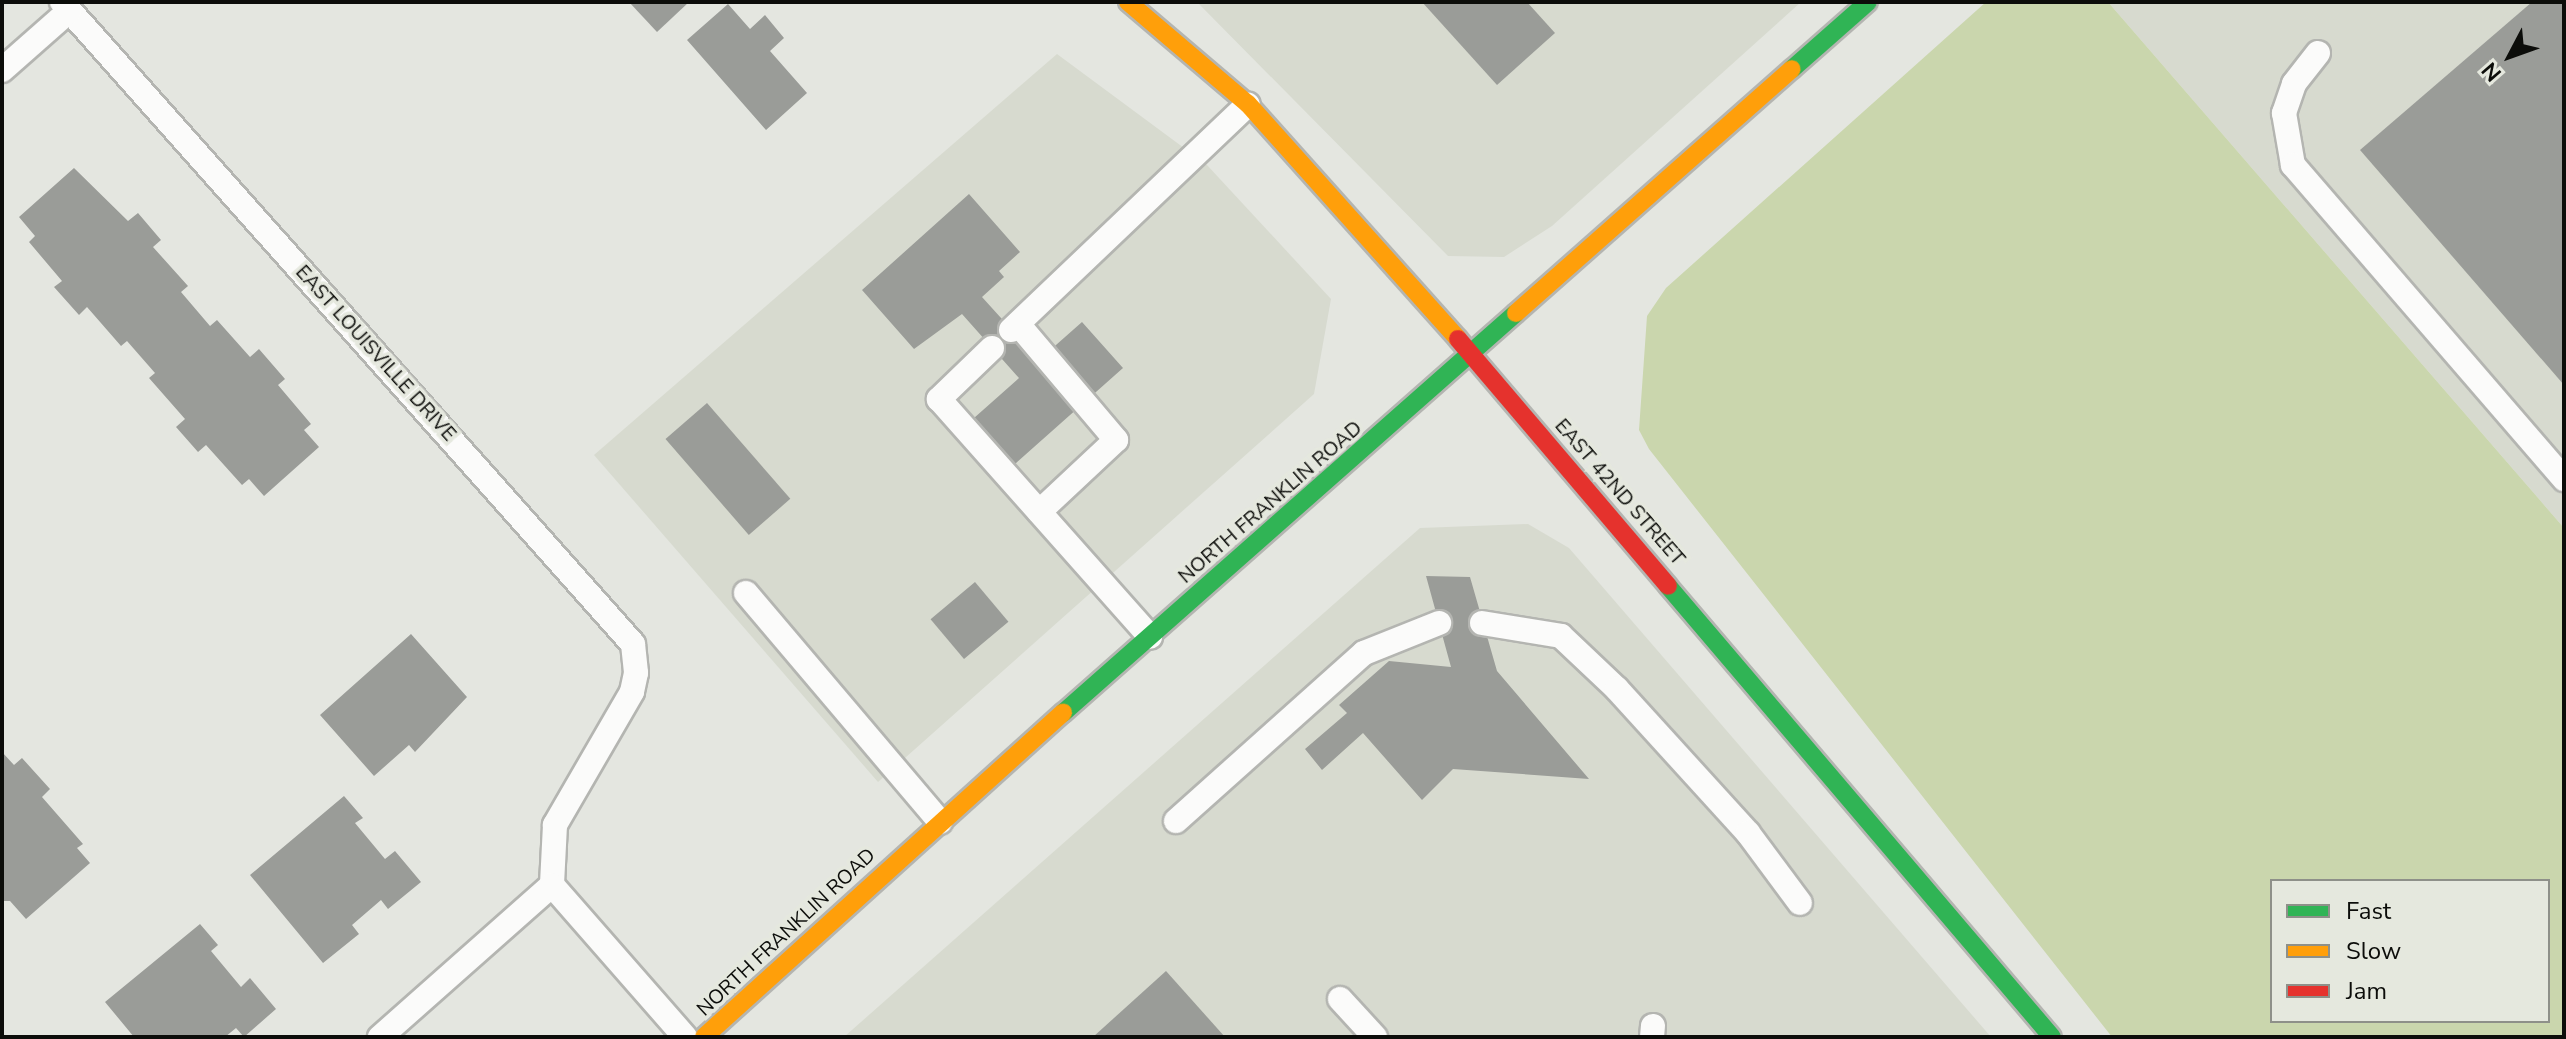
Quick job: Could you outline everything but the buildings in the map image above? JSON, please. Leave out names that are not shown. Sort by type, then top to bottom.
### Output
[{"type":"main road","name":"EAST 42ND STREET","points":[[1128,2],[1248,104],[1472,355],[2052,1037]]},
{"type":"main road","name":"NORTH FRANKLIN ROAD","points":[[704,1037],[940,822],[1868,2]]},
{"type":"lane","points":[[2,70],[65,6]]},
{"type":"lane","name":"EAST LOUISVILLE DRIVE","points":[[65,6],[623,627],[633,644],[636,673],[615,721],[555,825],[552,885]]},
{"type":"lane","points":[[2318,53],[2294,84],[2284,113],[2293,165],[2564,479]]},
{"type":"lane","points":[[1039,512],[1116,440],[1015,327],[1248,104]]},
{"type":"lane","points":[[992,348],[939,399],[1150,637]]},
{"type":"lane","points":[[746,593],[940,822]]},
{"type":"lane","points":[[1176,821],[1364,653],[1439,623]]},
{"type":"lane","points":[[1482,623],[1561,636],[1617,689],[1738,822],[1800,903]]},
{"type":"lane","points":[[380,1037],[552,885],[685,1037]]},
{"type":"lane","points":[[1340,999],[1375,1037]]},
{"type":"shaded area","points":[[1197,2],[1801,2],[1552,226],[1504,257],[1448,256]]},
{"type":"shaded area","points":[[2108,2],[2564,2],[2564,528]]},
{"type":"shaded area","points":[[1057,54],[1207,165],[1331,299],[1314,394],[878,782],[594,455]]},
{"type":"shaded area","points":[[1528,524],[1569,548],[1991,1037],[844,1037],[1420,528]]},
{"type":"green space","points":[[1986,2],[2108,2],[2564,528],[2564,1037],[2112,1037],[1649,449],[1639,430],[1647,316],[1666,288]]},
{"type":"traffic: fast","points":[[1792,69],[1868,2]]},
{"type":"traffic: fast","points":[[1063,713],[1516,313]]},
{"type":"traffic: fast","points":[[1668,586],[2052,1037]]},
{"type":"traffic: slow","points":[[1128,2],[1248,104],[1458,339]]},
{"type":"traffic: slow","points":[[1516,313],[1792,69]]},
{"type":"traffic: slow","points":[[704,1037],[1063,713]]},
{"type":"traffic: jam","points":[[1458,339],[1668,586]]}]
